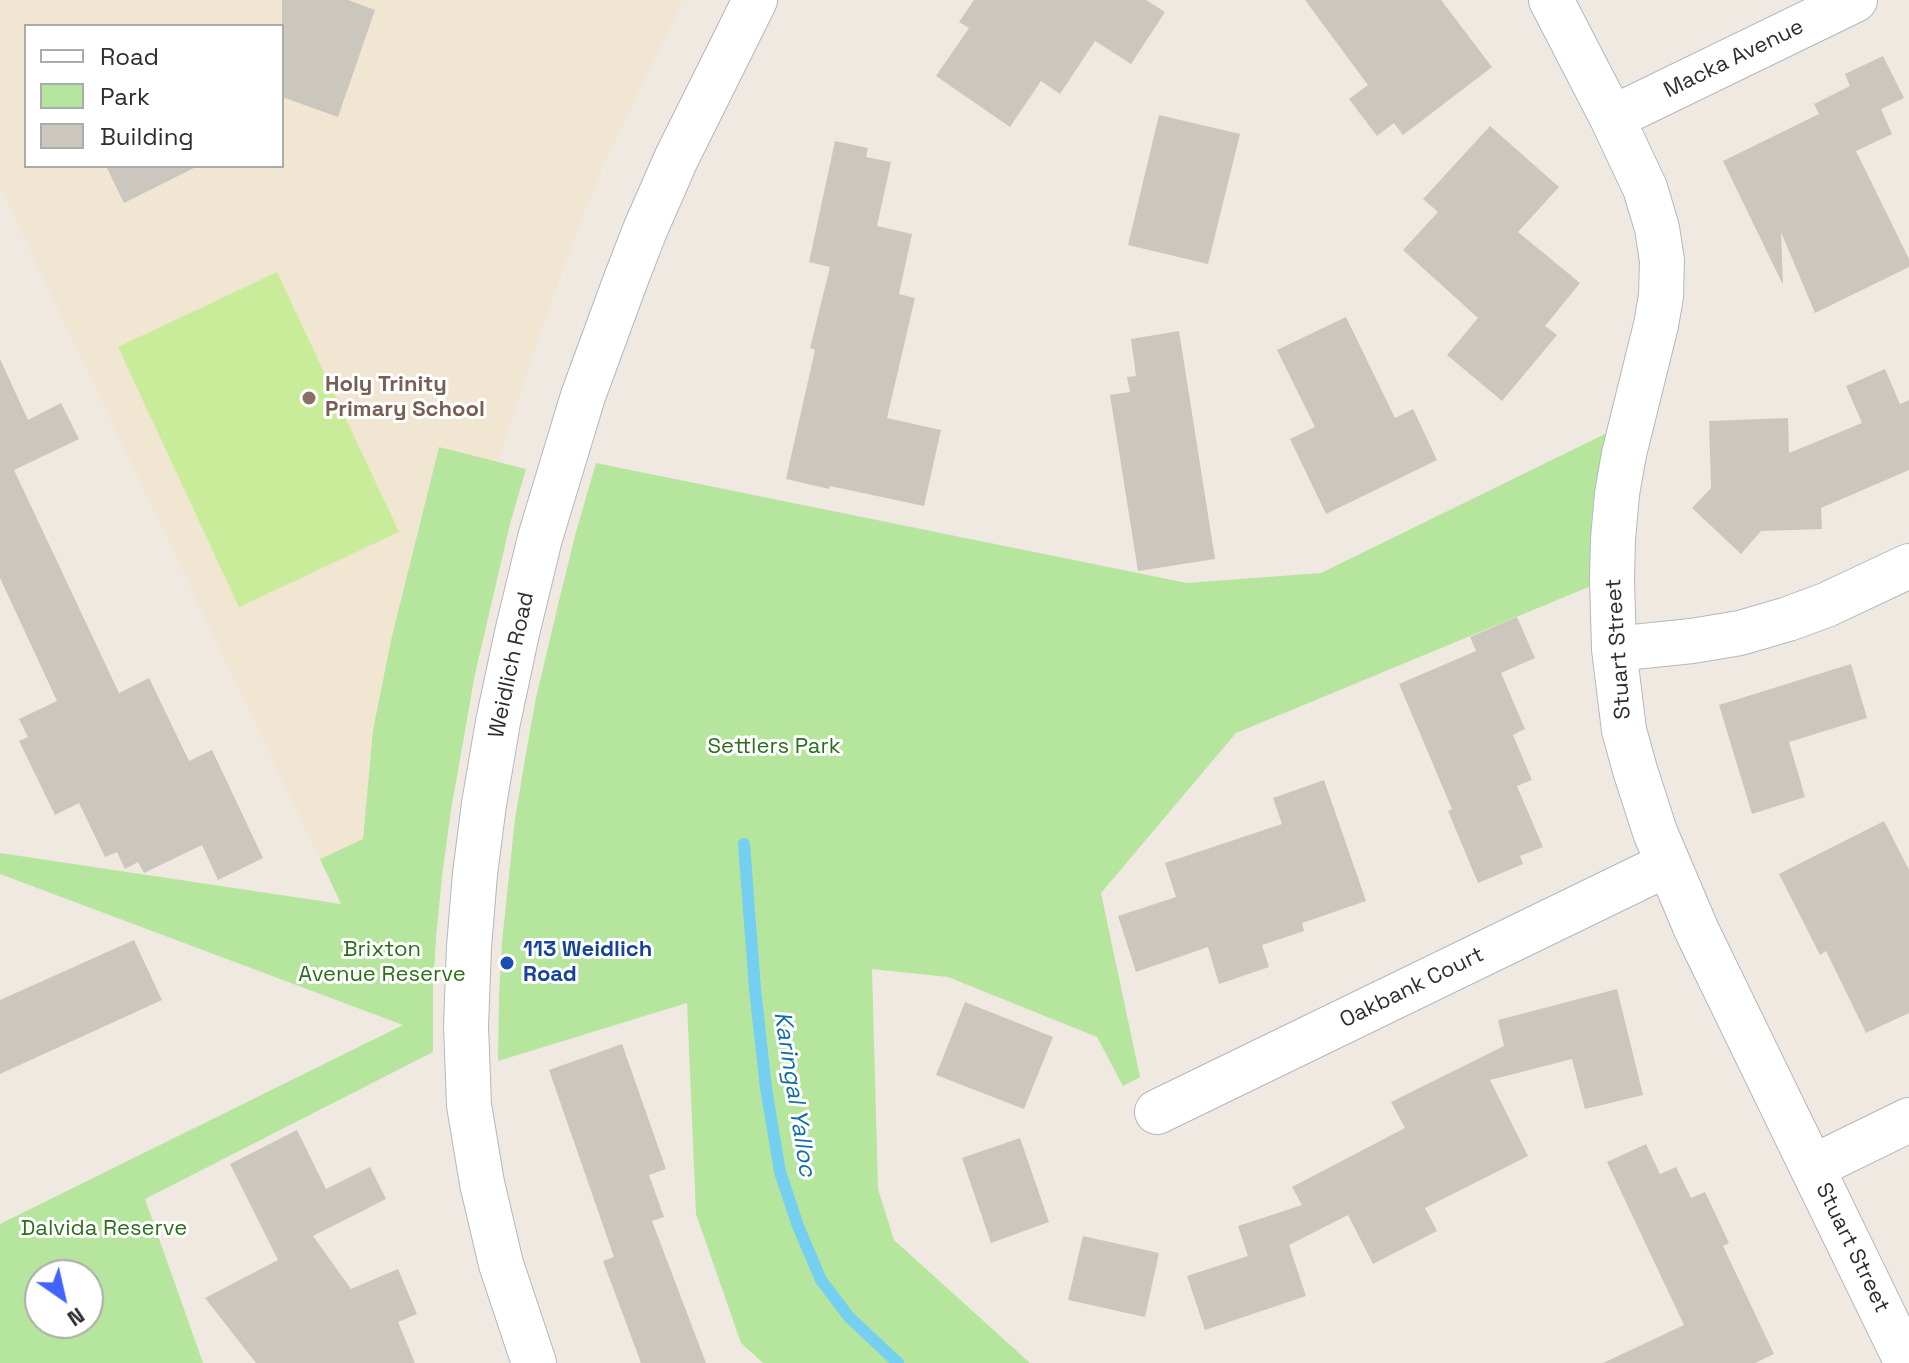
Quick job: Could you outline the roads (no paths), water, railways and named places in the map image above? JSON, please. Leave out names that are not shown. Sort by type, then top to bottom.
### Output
[{"type":"street","name":"Weidlich Road","points":[[534,1363],[501,1264],[482,1183],[469,1105],[466,1026],[469,947],[484,804],[498,722],[527,592],[561,464],[583,396],[658,202],[720,67],[755,0]]},
{"type":"street","name":"Stuart Street","points":[[1551,0],[1645,188],[1657,228],[1662,261],[1656,325],[1632,418],[1617,494],[1613,566],[1614,649],[1624,730],[1648,812],[1697,931],[1907,1363]]},
{"type":"street","name":"Macka Avenue","points":[[1612,118],[1855,0]]},
{"type":"street","points":[[1614,649],[1740,633],[1826,605],[1909,566]]},
{"type":"street","name":"Oakbank Court","points":[[1157,1111],[1668,864]]},
{"type":"street","points":[[1813,1167],[1909,1120]]},
{"type":"waterway","name":"Karingal Yalloc","points":[[744,844],[755,989],[766,1088],[780,1172],[821,1280],[849,1317],[898,1363]]},
{"type":"place","name":"Holy Trinity Primary School","points":[[309,398]]},
{"type":"place","name":"113 Weidlich Road","points":[[507,963]]},
{"type":"park label","name":"Settlers Park","points":[[774,747]]},
{"type":"park label","name":"Brixton Avenue Reserve","points":[[382,962]]},
{"type":"park label","name":"Dalvida Reserve","points":[[104,1229]]}]
